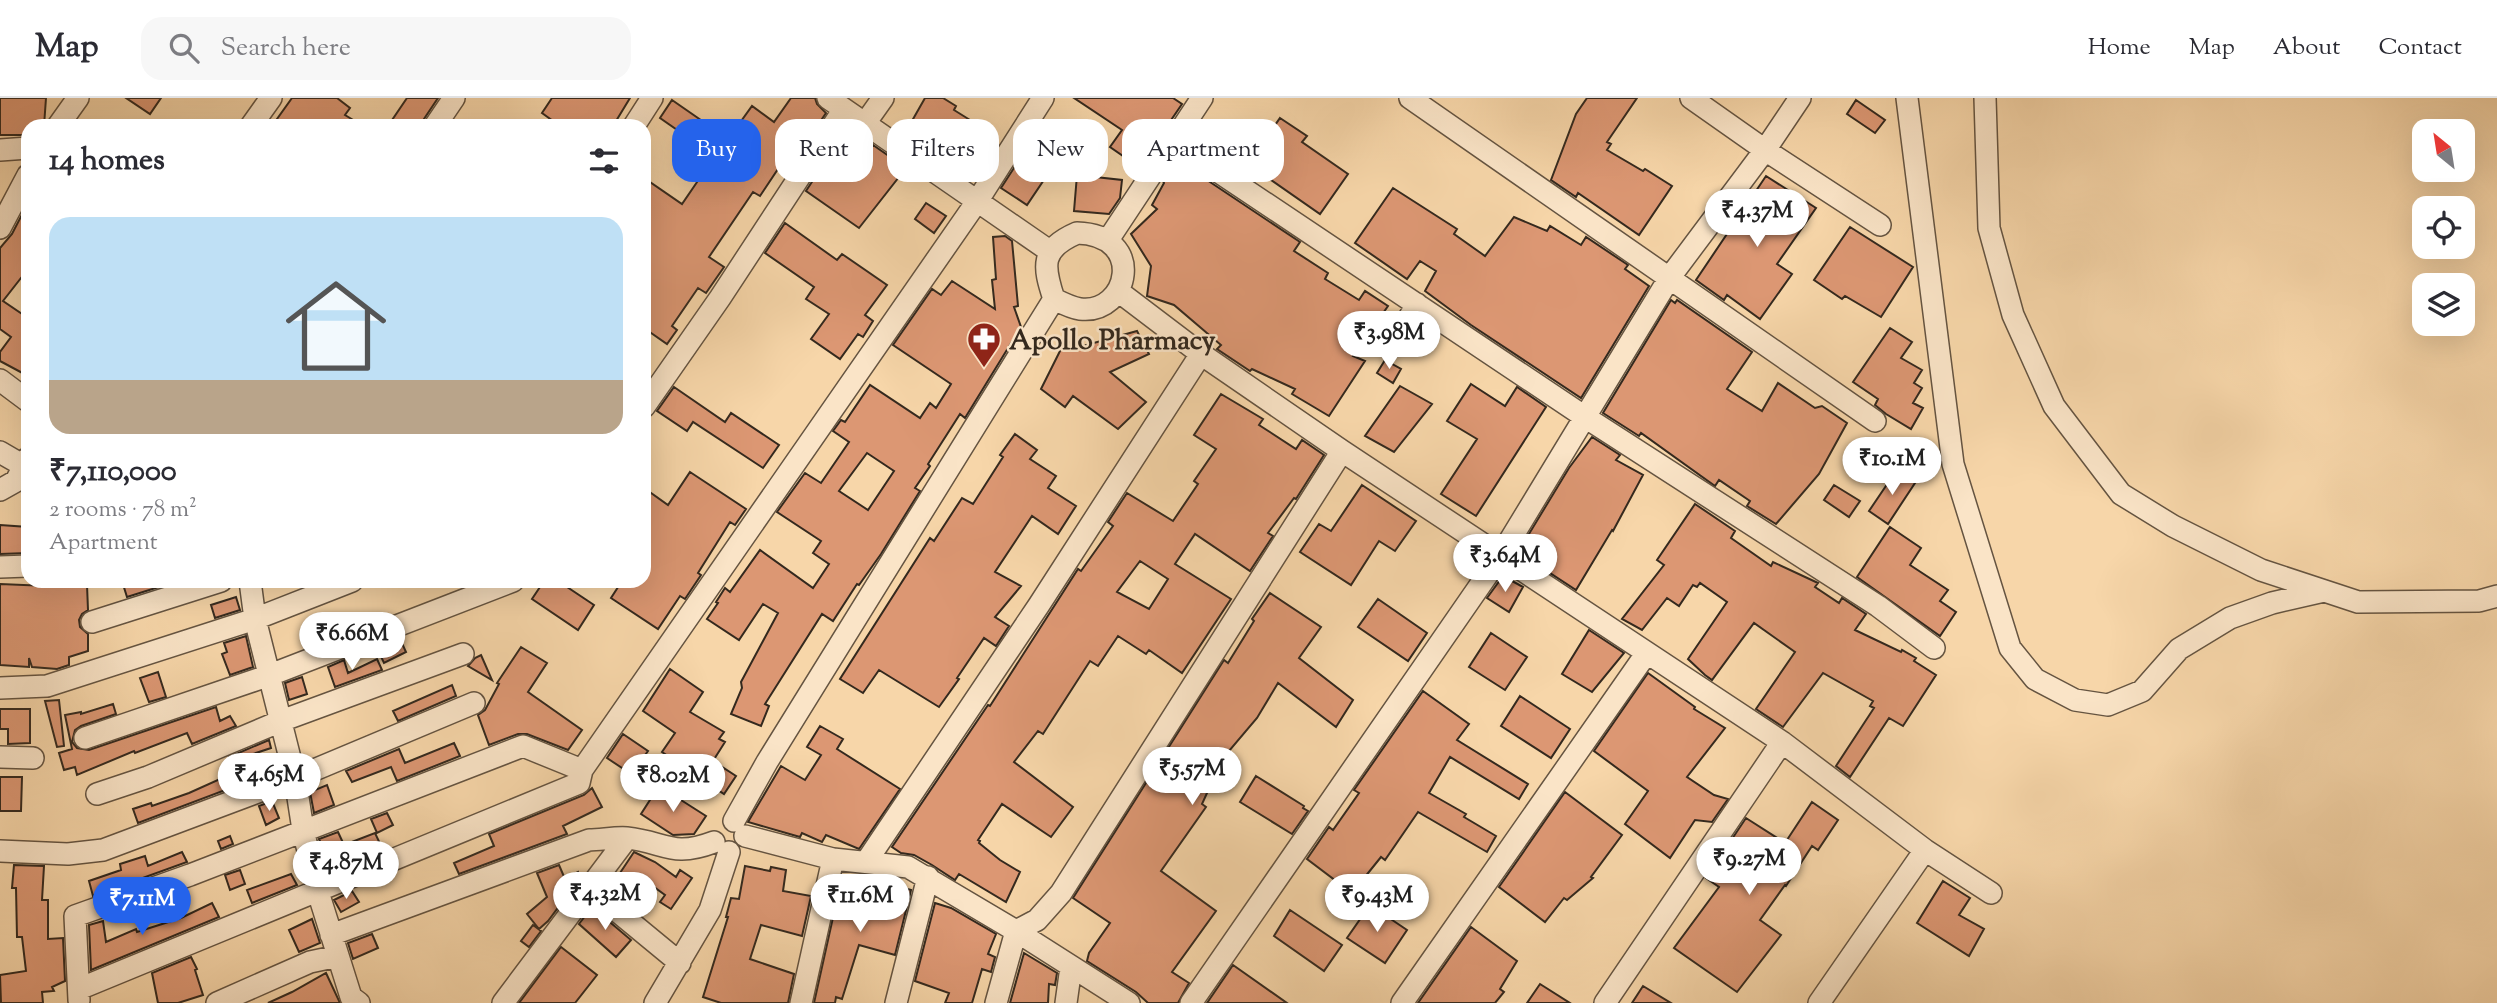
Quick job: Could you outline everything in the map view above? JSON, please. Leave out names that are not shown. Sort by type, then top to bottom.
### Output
[{"type":"street","points":[[63,119],[78,98]]},
{"type":"street","points":[[256,119],[271,98]]},
{"type":"street","points":[[440,119],[454,98]]},
{"type":"street","points":[[638,119],[652,98]]},
{"type":"street","points":[[868,119],[883,98]]},
{"type":"street","points":[[582,770],[523,746],[190,875],[75,916],[79,996],[579,783],[582,770],[978,200],[1043,98]]},
{"type":"street","points":[[1189,119],[1202,98]]},
{"type":"street","points":[[1410,98],[1875,421]]},
{"type":"street","points":[[1691,98],[1880,225]]},
{"type":"street","points":[[1191,1003],[1501,555],[1670,277],[1765,150],[1800,98]]},
{"type":"street","points":[[1907,98],[1953,464],[2010,648],[2035,679],[2074,699],[2109,705],[2142,691],[2179,649],[2230,618],[2272,603],[2324,591]]},
{"type":"street","points":[[1985,98],[1989,228],[2013,315],[2054,406],[2121,494],[2173,526],[2261,570],[2358,602],[2479,601],[2497,596]]},
{"type":"street","points":[[651,397],[720,298],[836,103],[861,119]]},
{"type":"street","points":[[873,127],[1051,252]]},
{"type":"street","points":[[0,150],[21,148]]},
{"type":"street","points":[[1108,240],[1147,182]]},
{"type":"street","points":[[1234,182],[1585,417],[1878,606],[1934,648]]},
{"type":"street","points":[[0,228],[21,188]]},
{"type":"street","points":[[1077,233],[1094,234],[1108,240],[1115,247],[1123,264],[1122,282],[1118,291],[1107,302],[1093,309],[1077,309],[1055,299],[1046,280],[1046,265],[1051,252],[1062,240],[1077,233]]},
{"type":"street","points":[[1118,291],[1201,355],[1342,452],[1782,743],[1925,850],[1991,893]]},
{"type":"street","points":[[331,935],[589,840],[627,838],[679,851],[742,846],[740,829],[767,762],[1055,299]]},
{"type":"street","points":[[1393,346],[1417,304]]},
{"type":"street","points":[[866,862],[1039,605],[1201,355]]},
{"type":"street","points":[[0,380],[21,396]]},
{"type":"street","points":[[0,452],[21,461]]},
{"type":"street","points":[[996,1003],[1016,931],[1037,920],[1061,893],[1342,452]]},
{"type":"street","points":[[0,490],[16,481],[21,473]]},
{"type":"street","points":[[0,567],[21,566]]},
{"type":"street","points":[[92,622],[199,588]]},
{"type":"street","points":[[251,588],[255,620],[295,778],[303,830],[349,1001]]},
{"type":"street","points":[[0,688],[47,686],[255,620],[335,588]]},
{"type":"street","points":[[85,738],[270,675],[495,588]]},
{"type":"street","points":[[97,794],[148,777],[281,721],[463,654]]},
{"type":"street","points":[[1402,1003],[1646,654]]},
{"type":"street","points":[[0,852],[68,854],[103,850],[295,778],[474,703]]},
{"type":"street","points":[[1605,1003],[1782,743]]},
{"type":"street","points":[[0,757],[33,758]]},
{"type":"street","points":[[659,1001],[710,910],[721,847],[715,827],[723,821],[833,859],[908,867],[1129,1003]]},
{"type":"street","points":[[503,1003],[627,838]]},
{"type":"street","points":[[1819,1003],[1925,850]]},
{"type":"street","points":[[801,1003],[833,859]]},
{"type":"street","points":[[896,1003],[928,877]]},
{"type":"street","points":[[589,888],[680,963]]},
{"type":"street","points":[[217,1003],[310,962],[338,957]]},
{"type":"street","points":[[1066,1003],[1070,967]]},
{"type":"building","points":[[0,98],[46,98],[44,119],[21,119],[21,135],[0,135]]},
{"type":"building","points":[[126,98],[161,98],[150,114]]},
{"type":"building","points":[[292,98],[337,98],[350,108],[345,115],[352,119],[277,119]]},
{"type":"building","points":[[407,98],[438,98],[424,119],[393,119]]},
{"type":"building","points":[[552,98],[630,98],[617,119],[550,119],[542,113]]},
{"type":"building","points":[[791,98],[815,98],[826,113],[822,119],[776,119]]},
{"type":"building","points":[[925,98],[943,98],[956,106],[954,110],[968,119],[913,119]]},
{"type":"building","points":[[1074,98],[1173,98],[1182,104],[1172,119],[1122,119],[1122,130]]},
{"type":"building","points":[[1587,98],[1637,98],[1607,142],[1611,144],[1607,150],[1672,186],[1639,235],[1578,193],[1576,197],[1551,180],[1576,114]]},
{"type":"building","points":[[672,100],[699,119],[672,119],[672,126],[660,118]]},
{"type":"building","points":[[1856,100],[1885,120],[1875,133],[1847,114]]},
{"type":"building","points":[[752,106],[775,121],[775,174],[760,196],[753,192],[709,257],[724,267],[706,293],[698,288],[672,326],[677,330],[667,344],[651,333],[651,183],[682,204],[697,182],[761,182],[761,119],[743,119]]},
{"type":"building","points":[[1284,121],[1307,136],[1302,142],[1348,174],[1320,214],[1274,182],[1284,182]]},
{"type":"building","points":[[1122,130],[1122,155],[1110,147]]},
{"type":"building","points":[[873,145],[887,155],[887,182],[895,182],[859,228],[806,191],[812,182],[873,182]]},
{"type":"building","points":[[1013,169],[1013,182],[1042,182],[1027,205],[1001,188]]},
{"type":"building","points":[[1766,176],[1816,208],[1777,264],[1792,274],[1760,319],[1727,295],[1724,300],[1696,280]]},
{"type":"building","points":[[1108,178],[1122,180],[1120,198],[1109,214],[1074,211],[1076,182],[1108,182]]},
{"type":"building","points":[[1210,182],[1300,242],[1294,251],[1328,273],[1325,279],[1359,300],[1365,291],[1388,306],[1353,356],[1365,361],[1329,416],[1292,394],[1295,389],[1252,369],[1250,371],[1217,349],[1221,345],[1174,305],[1147,296],[1151,266],[1131,234],[1157,209],[1152,205],[1164,183]]},
{"type":"building","points":[[1393,188],[1457,229],[1454,234],[1485,256],[1514,217],[1547,231],[1550,226],[1581,245],[1586,237],[1628,265],[1625,269],[1649,286],[1581,398],[1425,291],[1436,271],[1420,261],[1407,279],[1355,243]]},
{"type":"building","points":[[926,203],[946,216],[934,233],[915,219]]},
{"type":"building","points":[[21,217],[21,278],[3,301],[21,313],[21,372],[0,361],[0,352],[11,337],[0,329],[0,248],[12,234]]},
{"type":"building","points":[[785,223],[837,260],[842,254],[887,285],[865,315],[873,321],[863,337],[858,334],[840,359],[811,339],[829,314],[806,299],[814,287],[765,253]]},
{"type":"building","points":[[1850,227],[1913,267],[1881,317],[1845,296],[1842,299],[1814,280]]},
{"type":"building","points":[[1005,236],[1012,241],[1018,306],[1014,307],[1021,327],[965,418],[960,414],[928,464],[930,466],[915,488],[920,491],[881,554],[833,621],[822,614],[765,704],[769,706],[761,726],[731,714],[742,688],[741,682],[778,613],[763,604],[739,640],[707,619],[718,603],[716,602],[725,588],[730,592],[760,550],[813,588],[829,564],[813,553],[821,541],[777,512],[805,473],[821,483],[849,442],[833,431],[841,420],[845,422],[870,385],[920,418],[930,403],[936,408],[951,384],[893,345],[932,289],[941,295],[952,281],[995,309],[992,280],[996,279],[993,237]],"holes":[[[867,453],[894,471],[868,510],[839,491]]]},
{"type":"building","points":[[1671,300],[1675,303],[1677,300],[1752,352],[1727,389],[1762,411],[1778,383],[1815,408],[1822,406],[1847,423],[1819,474],[1776,524],[1747,506],[1750,501],[1719,480],[1715,486],[1641,433],[1639,436],[1603,413]]},
{"type":"building","points":[[1890,328],[1912,342],[1901,358],[1922,370],[1914,383],[1922,388],[1913,403],[1923,408],[1911,429],[1886,414],[1875,405],[1878,399],[1853,382]]},
{"type":"building","points":[[1137,331],[1149,354],[1110,372],[1146,402],[1118,429],[1073,396],[1065,407],[1041,389],[1065,341],[1083,346]]},
{"type":"building","points":[[1385,360],[1401,369],[1393,383],[1377,373]]},
{"type":"building","points":[[1471,384],[1505,406],[1517,387],[1546,407],[1476,516],[1441,494],[1477,439],[1447,421]]},
{"type":"building","points":[[1400,386],[1432,404],[1394,452],[1365,436]]},
{"type":"building","points":[[674,387],[725,422],[731,413],[779,445],[763,468],[693,422],[687,431],[657,411]]},
{"type":"building","points":[[1221,394],[1263,419],[1259,425],[1296,449],[1302,440],[1324,455],[1296,499],[1294,498],[1268,533],[1273,536],[1250,571],[1195,534],[1175,564],[1231,599],[1182,673],[1149,650],[1146,654],[1118,636],[1098,666],[1090,661],[1043,734],[1038,731],[1014,762],[1073,807],[1051,837],[1002,804],[978,840],[1000,860],[1020,872],[1006,902],[959,874],[955,880],[914,855],[901,853],[892,847],[988,705],[990,706],[1078,569],[1081,571],[1113,526],[1108,522],[1127,493],[1173,521],[1198,484],[1194,481],[1216,449],[1194,435]],"holes":[[[1140,561],[1168,579],[1149,609],[1117,592]]]},
{"type":"building","points":[[1015,434],[1037,450],[1030,459],[1056,476],[1048,488],[1076,506],[1058,534],[1032,516],[995,572],[1021,586],[995,617],[1009,626],[996,646],[984,638],[939,707],[879,670],[863,693],[840,679],[930,538],[934,541],[962,498],[973,504]]},
{"type":"building","points":[[1592,437],[1620,455],[1616,460],[1643,475],[1613,531],[1576,590],[1518,552],[1569,468]]},
{"type":"building","points":[[1896,471],[1915,483],[1888,524],[1869,511]]},
{"type":"building","points":[[690,472],[746,509],[735,525],[730,522],[685,599],[680,596],[658,629],[611,598],[617,588],[651,588],[651,493],[668,505]]},
{"type":"building","points":[[1362,485],[1416,521],[1395,551],[1379,541],[1351,585],[1300,552],[1319,524],[1331,531]]},
{"type":"building","points":[[1834,485],[1860,501],[1849,517],[1824,500]]},
{"type":"building","points":[[1695,504],[1735,531],[1731,538],[1771,566],[1773,562],[1818,583],[1815,587],[1839,603],[1842,598],[1866,614],[1855,630],[1901,652],[1902,650],[1936,675],[1903,726],[1889,718],[1850,777],[1836,766],[1874,708],[1870,706],[1873,701],[1823,673],[1783,727],[1756,709],[1795,652],[1754,623],[1712,680],[1688,659],[1727,602],[1700,583],[1697,587],[1693,585],[1679,606],[1667,598],[1642,630],[1622,619],[1664,565],[1657,560]]},
{"type":"building","points":[[0,525],[21,526],[21,553],[0,554]]},
{"type":"building","points":[[1890,527],[1921,548],[1910,565],[1948,590],[1940,601],[1956,612],[1940,636],[1857,577]]},
{"type":"building","points":[[1503,576],[1523,587],[1509,612],[1487,598]]},
{"type":"building","points":[[0,584],[21,585],[21,588],[87,588],[88,610],[79,620],[80,627],[88,634],[88,651],[69,657],[69,665],[57,669],[32,667],[29,658],[29,667],[0,665]]},
{"type":"building","points":[[124,588],[156,588],[127,597]]},
{"type":"building","points":[[539,588],[568,588],[594,605],[578,630],[532,599]]},
{"type":"building","points":[[1270,593],[1321,627],[1299,658],[1353,700],[1336,727],[1278,683],[1257,718],[1223,758],[1202,804],[1206,807],[1161,871],[1216,911],[1172,972],[1189,983],[1178,1003],[1148,1003],[1136,992],[1087,961],[1089,953],[1110,923],[1073,898],[1224,660],[1228,663]]},
{"type":"building","points":[[236,597],[240,610],[215,618],[211,605]]},
{"type":"building","points":[[1378,599],[1427,633],[1408,661],[1358,627]]},
{"type":"building","points":[[1589,630],[1624,653],[1592,692],[1562,674]]},
{"type":"building","points":[[1491,633],[1527,657],[1505,690],[1469,667]]},
{"type":"building","points":[[246,636],[253,667],[230,675],[222,654],[227,652],[224,643]]},
{"type":"building","points":[[400,639],[406,652],[384,663],[377,648]]},
{"type":"building","points":[[521,647],[547,663],[528,692],[582,730],[568,750],[527,734],[518,734],[489,745],[478,715],[485,710],[499,684],[497,683]]},
{"type":"building","points":[[481,655],[492,680],[468,666]]},
{"type":"building","points":[[377,659],[382,670],[335,687],[328,667],[344,660],[348,673]]},
{"type":"building","points":[[670,669],[703,692],[690,712],[724,732],[719,739],[725,742],[713,761],[736,776],[724,794],[662,752],[675,733],[643,711]]},
{"type":"building","points":[[158,672],[166,697],[149,702],[140,678]]},
{"type":"building","points":[[1648,673],[1695,707],[1694,709],[1725,728],[1687,777],[1714,795],[1728,799],[1712,822],[1695,820],[1670,858],[1625,824],[1648,791],[1594,751]]},
{"type":"building","points":[[302,677],[307,694],[289,700],[285,683]]},
{"type":"building","points":[[452,685],[456,696],[398,721],[393,711]]},
{"type":"building","points":[[1423,691],[1469,724],[1457,740],[1528,784],[1519,799],[1450,757],[1429,793],[1466,814],[1464,817],[1496,836],[1487,852],[1418,812],[1385,860],[1381,857],[1352,893],[1307,859],[1329,827],[1333,830],[1359,793],[1354,790]]},
{"type":"building","points":[[1520,696],[1570,729],[1551,758],[1501,726]]},
{"type":"building","points":[[59,700],[64,746],[57,747],[45,701]]},
{"type":"building","points":[[113,704],[116,714],[75,730],[72,742],[77,748],[89,750],[216,707],[220,721],[230,716],[236,726],[192,744],[187,733],[77,775],[75,767],[64,770],[59,753],[72,749],[65,715],[81,714]]},
{"type":"building","points":[[0,709],[30,709],[30,743],[8,744],[8,729],[0,729]]},
{"type":"building","points":[[820,726],[843,739],[837,749],[900,789],[859,849],[826,835],[822,842],[802,833],[800,837],[748,822],[781,766],[805,780],[821,755],[807,747]]},
{"type":"building","points":[[623,734],[648,751],[631,774],[607,758]]},
{"type":"building","points":[[269,740],[271,748],[244,757],[247,765],[234,770],[229,757]]},
{"type":"building","points":[[454,743],[460,756],[397,781],[391,767],[352,782],[346,771],[399,749],[405,763]]},
{"type":"building","points":[[231,774],[236,786],[138,823],[133,809],[151,803],[152,806],[189,793]]},
{"type":"building","points":[[1256,776],[1308,811],[1292,834],[1240,802]]},
{"type":"building","points":[[0,777],[22,777],[21,811],[0,811]]},
{"type":"building","points":[[327,785],[334,805],[314,813],[310,792]]},
{"type":"building","points":[[659,786],[706,816],[694,834],[673,835],[641,814]]},
{"type":"building","points":[[592,788],[602,807],[563,826],[567,834],[459,874],[454,863],[494,846],[489,834],[584,795]]},
{"type":"building","points":[[1565,792],[1622,835],[1591,877],[1593,878],[1567,900],[1564,898],[1545,922],[1499,887]]},
{"type":"building","points":[[272,801],[279,818],[266,825],[259,806]]},
{"type":"building","points":[[1812,802],[1838,820],[1818,850],[1812,846],[1760,920],[1781,935],[1737,992],[1674,948],[1719,887],[1706,878],[1746,818],[1785,843]]},
{"type":"building","points":[[387,813],[393,825],[377,833],[371,819]]},
{"type":"building","points":[[338,832],[344,845],[375,833],[383,850],[333,870],[319,839]]},
{"type":"building","points":[[230,836],[233,844],[221,849],[218,841]]},
{"type":"building","points":[[182,852],[187,862],[93,896],[89,881],[121,870],[120,864],[145,856],[148,866]]},
{"type":"building","points":[[634,852],[655,862],[676,877],[680,870],[692,878],[671,909],[660,902],[665,895],[640,877],[624,900],[610,888]]},
{"type":"building","points":[[14,865],[44,866],[42,900],[48,900],[48,939],[63,938],[65,981],[52,987],[54,991],[42,992],[43,1003],[1,1003],[0,975],[26,971],[22,937],[17,937],[16,888],[12,888]]},
{"type":"building","points":[[559,865],[565,879],[578,872],[580,878],[539,929],[527,914],[547,897],[537,873]]},
{"type":"building","points":[[745,866],[770,871],[771,867],[786,870],[783,891],[811,896],[802,936],[761,925],[750,959],[794,974],[788,1003],[721,1003],[703,997],[728,917],[731,898],[739,899]]},
{"type":"building","points":[[240,870],[245,884],[230,890],[225,875]]},
{"type":"building","points":[[291,874],[297,885],[252,903],[247,890]]},
{"type":"building","points":[[1943,881],[1970,898],[1959,915],[1984,929],[1969,956],[1917,923]]},
{"type":"building","points":[[882,882],[911,890],[895,955],[859,945],[842,999],[836,997],[835,1003],[814,1003],[840,886],[877,896]]},
{"type":"building","points":[[352,891],[359,902],[341,912],[334,900]]},
{"type":"building","points":[[212,903],[219,917],[91,970],[89,925],[103,921],[106,942],[136,929],[137,932],[181,918]]},
{"type":"building","points":[[935,903],[951,908],[996,934],[988,954],[995,957],[991,972],[982,969],[972,1003],[945,1003],[949,993],[915,981]]},
{"type":"building","points":[[1370,905],[1407,930],[1385,963],[1347,938]]},
{"type":"building","points":[[592,907],[631,940],[616,957],[579,924]]},
{"type":"building","points":[[1290,910],[1342,945],[1324,971],[1274,936]]},
{"type":"building","points":[[312,919],[320,943],[299,952],[289,930]]},
{"type":"building","points":[[533,925],[541,931],[529,947],[521,941]]},
{"type":"building","points":[[1471,927],[1517,961],[1500,989],[1504,992],[1495,1003],[1418,1003]]},
{"type":"building","points":[[372,934],[378,948],[353,959],[348,943]]},
{"type":"building","points":[[561,947],[597,975],[575,1003],[519,1003]]},
{"type":"building","points":[[1024,953],[1057,973],[1055,985],[1049,984],[1048,1003],[1010,1003]]},
{"type":"building","points":[[191,957],[197,969],[195,970],[203,995],[178,1003],[158,1003],[152,973]]},
{"type":"building","points":[[1233,965],[1287,1003],[1207,1003]]},
{"type":"building","points":[[326,973],[340,1003],[268,1003],[292,992]]},
{"type":"building","points":[[1540,984],[1570,1003],[1527,1003]]},
{"type":"building","points":[[1643,986],[1671,1003],[1632,1003]]},
{"type":"place","name":"Apollo Pharmacy","points":[[984,369]]}]
